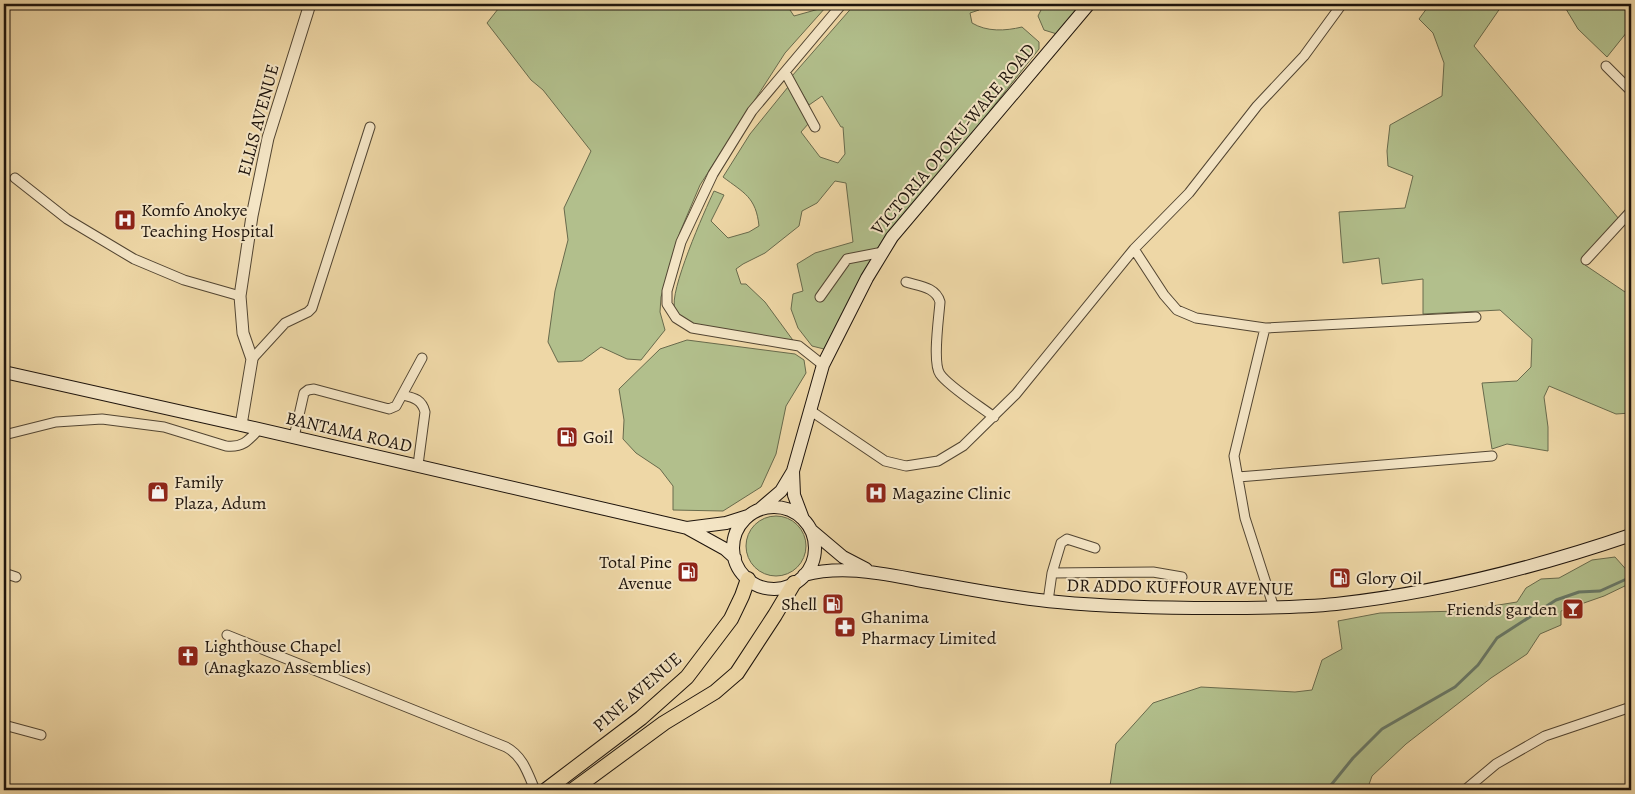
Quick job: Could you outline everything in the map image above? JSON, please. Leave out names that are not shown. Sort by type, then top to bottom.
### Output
[{"type":"main road","name":"VICTORIA OPOKU-WARE ROAD","points":[[793,471],[823,365],[867,278],[892,237],[1089,4]]},
{"type":"main road","name":"BANTAMA ROAD","points":[[4,372],[418,465],[687,528]]},
{"type":"main road","points":[[793,471],[780,491],[740,525],[736,531],[733,544],[735,558],[740,570],[748,579],[760,586],[774,588],[788,586],[816,572],[835,570],[872,572]]},
{"type":"main road","points":[[572,790],[664,723],[715,692],[737,673],[811,563],[813,557],[814,543],[794,494],[793,471]]},
{"type":"main road","points":[[687,528],[726,523],[755,512],[773,507],[780,508],[793,512],[823,542],[843,557],[872,572]]},
{"type":"main road","points":[[687,528],[725,549],[735,558]]},
{"type":"main road","name":"DR ADDO KUFFOUR AVENUE","points":[[872,572],[1048,601],[1116,606],[1274,608],[1335,604],[1392,596],[1490,576],[1630,538]]},
{"type":"main road","name":"PINE AVENUE","points":[[546,790],[641,718],[687,677],[731,619],[748,579]]},
{"type":"street","name":"ELLIS AVENUE","points":[[241,425],[252,359],[243,333],[240,296],[252,216],[268,138],[310,4]]},
{"type":"street","points":[[823,365],[799,346],[692,328],[676,318],[667,304],[667,291],[681,242],[713,174],[752,111],[842,4]]},
{"type":"street","points":[[811,411],[885,461],[906,466],[938,461],[963,446],[1016,394],[1134,249],[1188,193],[1257,106],[1304,56],[1342,4]]},
{"type":"street","points":[[1606,66],[1631,91]]},
{"type":"street","points":[[785,72],[815,127]]},
{"type":"street","points":[[252,359],[285,322],[308,312],[312,308],[370,127]]},
{"type":"street","points":[[15,178],[67,219],[134,259],[184,280],[240,296]]},
{"type":"street","points":[[1586,260],[1631,211]]},
{"type":"street","points":[[1134,249],[1164,295],[1177,310],[1196,318],[1264,328],[1476,317]]},
{"type":"street","points":[[820,297],[847,259],[883,252]]},
{"type":"street","points":[[906,282],[934,291],[938,296],[940,302],[936,363],[939,373],[994,417]]},
{"type":"street","points":[[1264,328],[1234,456],[1245,518],[1274,608]]},
{"type":"street","points":[[294,437],[304,393],[308,390],[314,389],[389,409],[396,406],[422,358]]},
{"type":"street","points":[[403,395],[415,398],[423,404],[425,412],[418,465]]},
{"type":"street","points":[[4,435],[56,422],[102,419],[164,427],[226,446],[236,447],[249,440],[259,429]]},
{"type":"street","points":[[1238,477],[1492,456]]},
{"type":"street","points":[[1048,601],[1052,573],[1060,543],[1067,539],[1095,548]]},
{"type":"street","points":[[1052,573],[1153,572],[1182,577]]},
{"type":"street","points":[[4,573],[16,577]]},
{"type":"street","points":[[227,635],[514,751],[520,758],[535,790]]},
{"type":"street","points":[[1465,790],[1496,764],[1545,736],[1631,707]]},
{"type":"street","points":[[4,725],[41,736]]},
{"type":"green space","points":[[502,4],[786,4],[794,16],[826,7],[785,53],[700,185],[680,232],[661,297],[660,312],[665,330],[641,360],[627,359],[601,347],[582,361],[558,362],[548,342],[555,291],[568,240],[564,208],[591,151],[543,90],[531,80],[487,23]]},
{"type":"green space","points":[[855,4],[981,4],[979,10],[970,13],[972,23],[996,30],[1022,27],[1039,42],[1039,49],[872,259],[824,349],[812,346],[798,328],[791,309],[793,294],[803,291],[797,264],[815,253],[853,242],[846,183],[835,181],[817,203],[802,211],[799,226],[765,253],[736,269],[741,284],[746,284],[765,302],[795,343],[692,325],[678,314],[675,309],[674,300],[682,270],[696,232],[714,191],[724,195],[711,221],[728,238],[749,232],[759,226],[752,202],[743,192],[723,177],[750,134],[788,87],[809,123],[801,132],[820,157],[838,163],[845,154],[843,127],[841,127],[822,96],[809,105],[792,76]]},
{"type":"green space","points":[[1044,4],[1082,4],[1057,34],[1044,30],[1038,16]]},
{"type":"green space","points":[[1430,4],[1503,4],[1474,46],[1624,225],[1585,265],[1631,296],[1631,413],[1616,414],[1549,386],[1544,397],[1548,427],[1548,451],[1507,444],[1492,449],[1482,383],[1517,381],[1531,367],[1532,339],[1500,310],[1423,314],[1423,279],[1382,284],[1379,258],[1343,263],[1339,212],[1405,208],[1413,176],[1388,166],[1387,151],[1390,125],[1442,96],[1444,63],[1433,33],[1419,19]]},
{"type":"green space","points":[[1563,4],[1627,4],[1631,8],[1631,27],[1607,57],[1578,29]]},
{"type":"green space","points":[[687,340],[795,354],[804,360],[806,373],[786,406],[776,454],[761,487],[723,511],[673,510],[673,486],[660,469],[636,453],[623,439],[624,420],[619,389],[660,349]]},
{"type":"green space","points":[[776,516],[793,521],[801,529],[806,546],[801,563],[793,571],[776,576],[759,571],[751,563],[746,546],[751,529],[759,521]]},
{"type":"green space","points":[[1615,557],[1631,575],[1631,583],[1604,596],[1561,611],[1561,625],[1540,634],[1527,654],[1491,678],[1406,744],[1372,776],[1367,790],[1106,790],[1110,786],[1116,744],[1153,703],[1201,687],[1295,692],[1312,690],[1322,660],[1342,649],[1338,621],[1380,613],[1461,611],[1517,602],[1526,588],[1541,579],[1559,578],[1592,560]]},
{"type":"waterway","points":[[1327,790],[1353,758],[1382,729],[1455,687],[1478,665],[1497,638],[1556,600],[1579,592],[1600,591],[1631,577]]},
{"type":"place","name":"Komfo Anokye Teaching Hospital","points":[[125,220]]},
{"type":"place","name":"Goil","points":[[567,437]]},
{"type":"place","name":"Family Plaza, Adum","points":[[158,492]]},
{"type":"place","name":"Magazine Clinic","points":[[876,493]]},
{"type":"place","name":"Total Pine Avenue","points":[[688,572]]},
{"type":"place","name":"Glory Oil","points":[[1340,578]]},
{"type":"place","name":"Shell","points":[[833,604]]},
{"type":"place","name":"Friends garden","points":[[1573,609]]},
{"type":"place","name":"Ghanima Pharmacy Limited","points":[[845,627]]},
{"type":"place","name":"Lighthouse Chapel (Anagkazo Assemblies)","points":[[188,656]]}]
